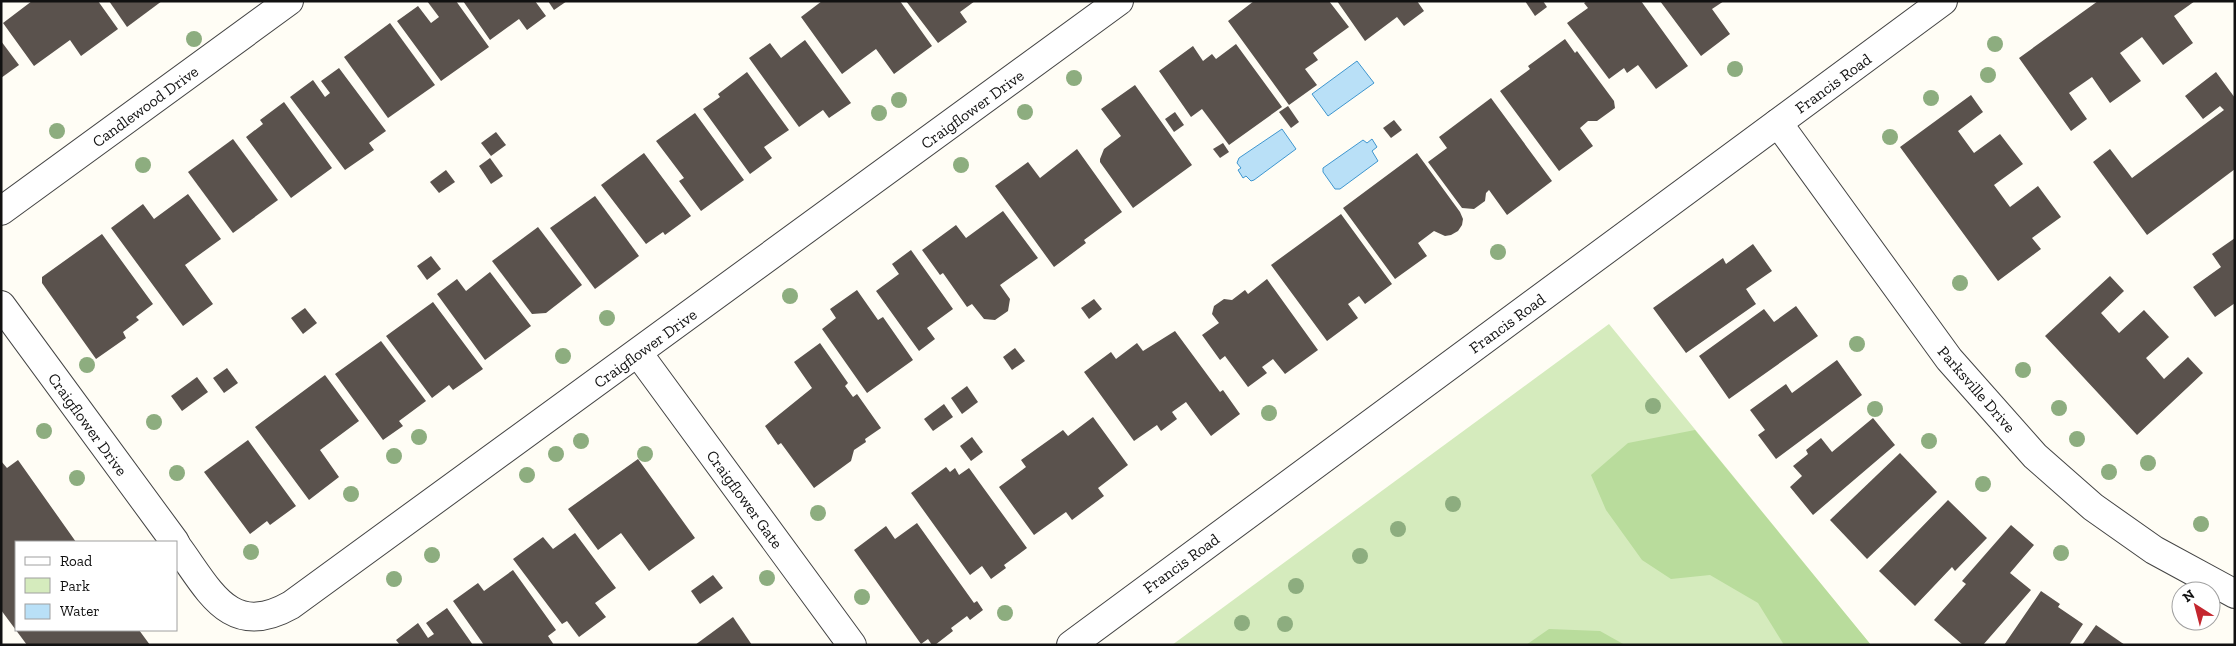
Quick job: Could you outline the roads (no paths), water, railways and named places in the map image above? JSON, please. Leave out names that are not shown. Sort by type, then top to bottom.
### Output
[{"type":"street","name":"Candlewood Drive","points":[[1,211],[289,1]]},
{"type":"street","name":"Craigflower Drive","points":[[178,547],[210,591],[230,611],[254,617],[264,617],[292,605],[1119,1]]},
{"type":"street","name":"Francis Road","points":[[1071,645],[1943,1]]},
{"type":"street","name":"Parksville Drive","points":[[1778,123],[1949,359],[2035,456],[2093,508],[2154,550],[2235,594]]},
{"type":"street","name":"Craigflower Drive","points":[[1,305],[174,541]]},
{"type":"street","name":"Craigflower Gate","points":[[638,353],[852,645]]},
{"type":"water","points":[[1357,61],[1374,83],[1328,116],[1312,94]]},
{"type":"water","points":[[1282,129],[1296,149],[1254,180],[1251,181],[1246,176],[1243,178],[1238,170],[1241,168],[1237,163],[1239,158]]},
{"type":"water","points":[[1372,139],[1377,147],[1372,151],[1378,161],[1340,189],[1335,189],[1323,172],[1323,168],[1363,140],[1367,143]]}]
